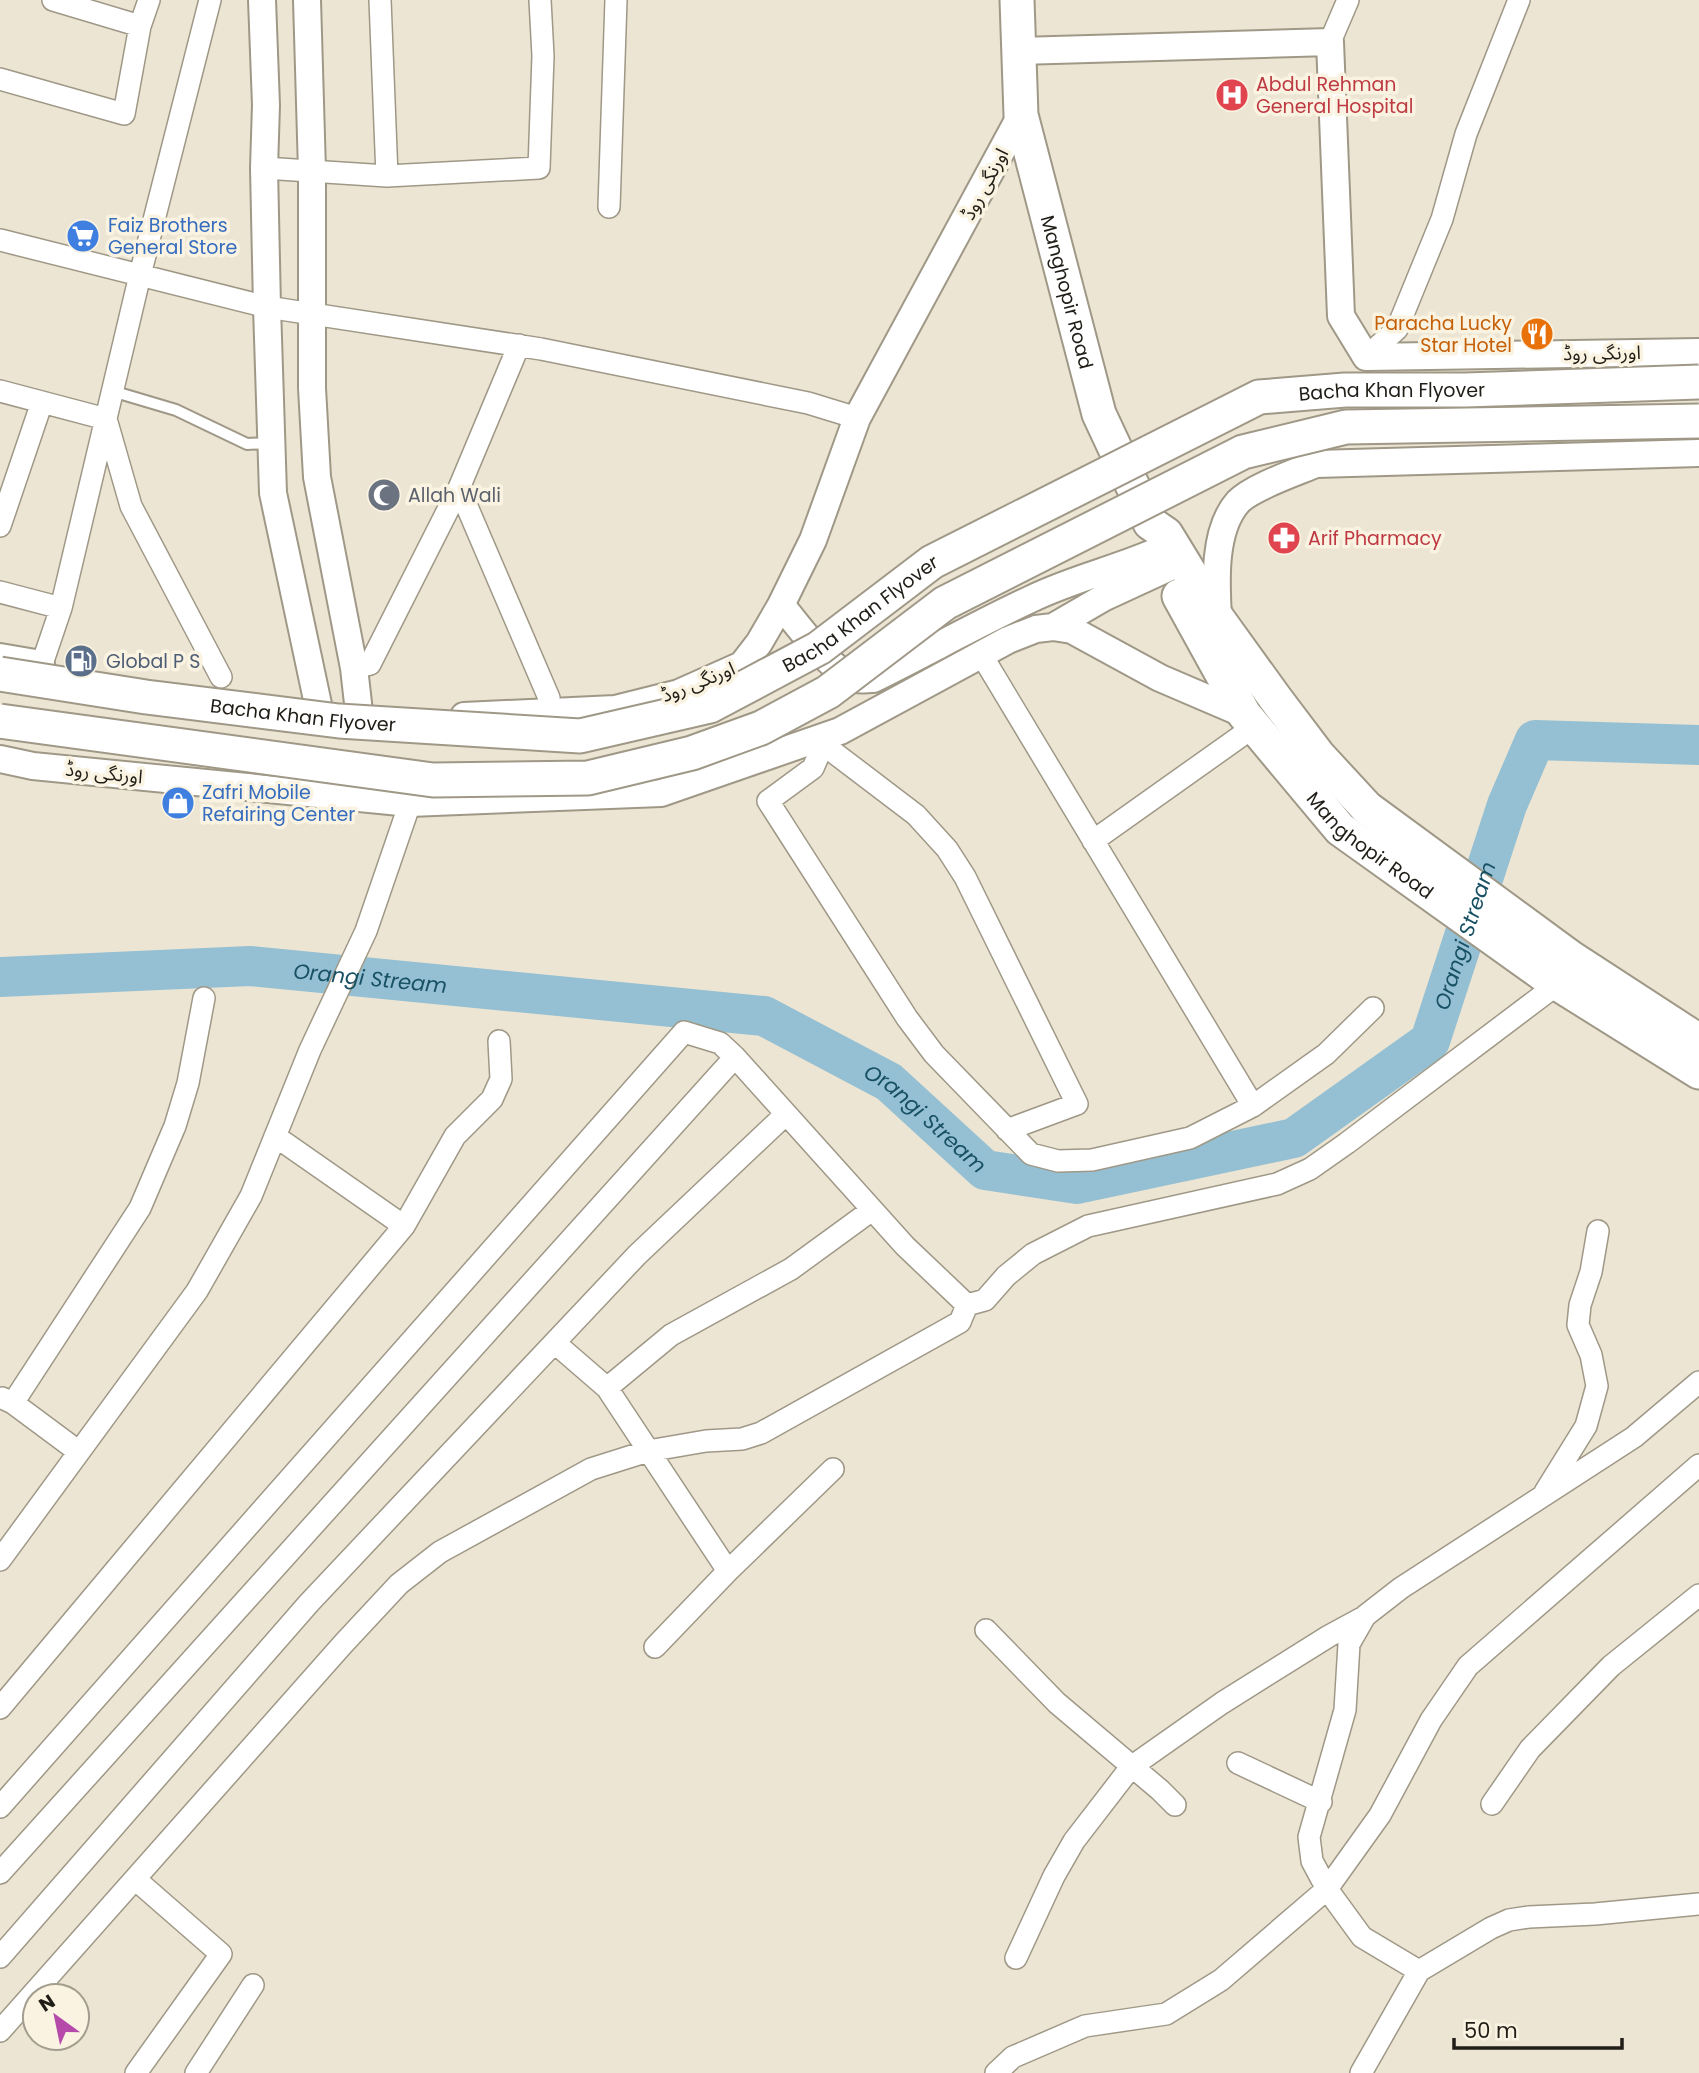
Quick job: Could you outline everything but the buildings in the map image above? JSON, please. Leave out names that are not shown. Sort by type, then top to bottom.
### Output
[{"type":"main road","name":"Manghopir Road","points":[[1017,0],[1021,115],[1100,414],[1164,551],[1249,720],[1340,829],[1559,972],[1699,1072]]},
{"type":"main road","name":"Bacha Khan Flyover","points":[[0,674],[146,697],[339,721],[580,736],[710,706],[819,648],[932,562],[1259,397],[1345,390],[1465,390],[1699,382]]},
{"type":"main road","name":"Bacha Khan Flyover","points":[[0,721],[433,780],[587,778],[692,753],[761,728],[828,692],[946,603],[1243,452],[1346,427],[1699,421]]},
{"type":"main road","name":"Manghopir Road","points":[[1164,551],[1318,755],[1367,808],[1559,972],[1699,1041]]},
{"type":"street","points":[[53,0],[140,26]]},
{"type":"street","points":[[0,79],[124,114],[140,26],[149,0]]},
{"type":"street","points":[[41,664],[61,608],[140,275],[210,0]]},
{"type":"street","points":[[262,0],[273,493],[319,709]]},
{"type":"street","points":[[307,0],[312,171],[312,388],[317,477],[354,668],[359,712]]},
{"type":"street","points":[[380,0],[387,176]]},
{"type":"street","points":[[264,168],[387,176],[539,168],[542,56],[540,0]]},
{"type":"street","points":[[609,207],[615,0]]},
{"type":"street","points":[[1348,0],[1329,42],[1341,316],[1366,357],[1397,329],[1442,219],[1466,134],[1519,0]]},
{"type":"street","points":[[1019,51],[1329,42]]},
{"type":"street","name":"اورنگی روڈ","points":[[0,657],[285,706],[433,718],[615,709],[679,694],[742,665],[759,643],[781,605],[813,540],[857,418],[1021,115]]},
{"type":"street","points":[[0,240],[267,307],[519,345],[808,403],[857,418]]},
{"type":"street","points":[[354,668],[370,664],[459,488],[519,345]]},
{"type":"street","name":"اورنگی روڈ","points":[[1366,357],[1699,352]]},
{"type":"street","points":[[0,391],[106,419]]},
{"type":"street","points":[[0,526],[5,495],[42,402]]},
{"type":"street","points":[[106,419],[131,506],[221,677]]},
{"type":"street","points":[[1218,620],[1215,572],[1223,530],[1238,502],[1277,479],[1316,464],[1699,453]]},
{"type":"street","points":[[459,488],[550,698]]},
{"type":"street","points":[[781,605],[832,663],[858,680],[873,679],[1032,598],[1088,575],[1164,551]]},
{"type":"street","name":"اورنگی روڈ","points":[[0,759],[33,766],[410,803],[661,793],[825,740],[981,654],[1027,633],[1053,627],[1103,598],[1164,551]]},
{"type":"street","points":[[0,592],[61,608]]},
{"type":"street","points":[[1053,627],[1072,630],[1160,678],[1249,720],[1093,841]]},
{"type":"street","points":[[981,654],[1253,1106]]},
{"type":"street","points":[[1007,1130],[1077,1104],[965,877],[947,849],[916,815],[825,740],[813,768],[768,801],[907,1018],[934,1054],[1007,1130],[1031,1154],[1058,1161],[1092,1160],[1190,1139],[1253,1106],[1326,1054],[1373,1008]]},
{"type":"street","points":[[0,1560],[197,1291],[250,1196],[310,1050],[366,931],[410,803]]},
{"type":"street","points":[[967,1305],[985,1300],[1006,1276],[1033,1254],[1088,1226],[1277,1184],[1310,1169],[1347,1143],[1559,972]]},
{"type":"street","points":[[79,1452],[7,1400],[140,1208],[176,1126],[188,1083],[204,998]]},
{"type":"street","points":[[0,1807],[684,1032],[720,1043],[736,1057],[905,1246],[967,1305]]},
{"type":"street","points":[[0,1708],[404,1226],[455,1136],[492,1099],[501,1079],[499,1041]]},
{"type":"street","points":[[0,1873],[736,1057]]},
{"type":"street","points":[[0,1957],[309,1603],[637,1255],[786,1114]]},
{"type":"street","points":[[275,1136],[404,1226]]},
{"type":"street","points":[[607,1388],[671,1335],[791,1269],[872,1210]]},
{"type":"street","points":[[1542,1497],[1586,1426],[1593,1407],[1597,1386],[1591,1355],[1578,1325],[1580,1305],[1591,1272],[1598,1231]]},
{"type":"street","points":[[0,2031],[8,2008],[135,1880],[399,1584],[440,1552],[592,1469],[648,1451],[706,1441],[742,1439],[761,1433],[960,1322],[967,1305]]},
{"type":"street","points":[[555,1343],[607,1388],[728,1571]]},
{"type":"street","points":[[1016,1958],[1067,1853],[1131,1767],[1222,1703],[1365,1616],[1401,1588],[1634,1437],[1699,1382]]},
{"type":"street","points":[[999,2071],[1013,2057],[1084,2026],[1166,2014],[1221,1980],[1327,1889],[1380,1815],[1431,1720],[1468,1666],[1699,1465]]},
{"type":"street","points":[[655,1647],[728,1571],[833,1469]]},
{"type":"street","points":[[1492,1804],[1530,1749],[1611,1665],[1699,1595]]},
{"type":"street","points":[[1365,1616],[1349,1644],[1345,1710],[1309,1837],[1312,1861],[1327,1889],[1362,1937],[1419,1972]]},
{"type":"street","points":[[986,1630],[1057,1703],[1175,1805]]},
{"type":"street","points":[[1238,1763],[1321,1802]]},
{"type":"street","points":[[135,1880],[220,1954],[136,2073]]},
{"type":"street","points":[[1361,2073],[1419,1972],[1491,1928],[1509,1920],[1699,1903]]},
{"type":"street","points":[[196,2073],[253,1985]]},
{"type":"lane","points":[[113,391],[176,410],[247,444],[270,443]]},
{"type":"waterway","name":"Orangi Stream","points":[[0,977],[250,966],[764,1016],[889,1082],[985,1170],[1077,1184],[1294,1138],[1430,1041],[1507,805],[1535,740],[1699,745]]},
{"type":"place","name":"Abdul Rehman General Hospital","points":[[1232,95]]},
{"type":"place","name":"Faiz Brothers General Store","points":[[83,236]]},
{"type":"place","name":"Paracha Lucky Star Hotel","points":[[1537,334]]},
{"type":"place","name":"Allah Wali","points":[[384,495]]},
{"type":"place","name":"Arif Pharmacy","points":[[1284,538]]},
{"type":"place","name":"Global P S","points":[[81,661]]},
{"type":"place","name":"Zafri Mobile Refairing Center","points":[[178,803]]}]
